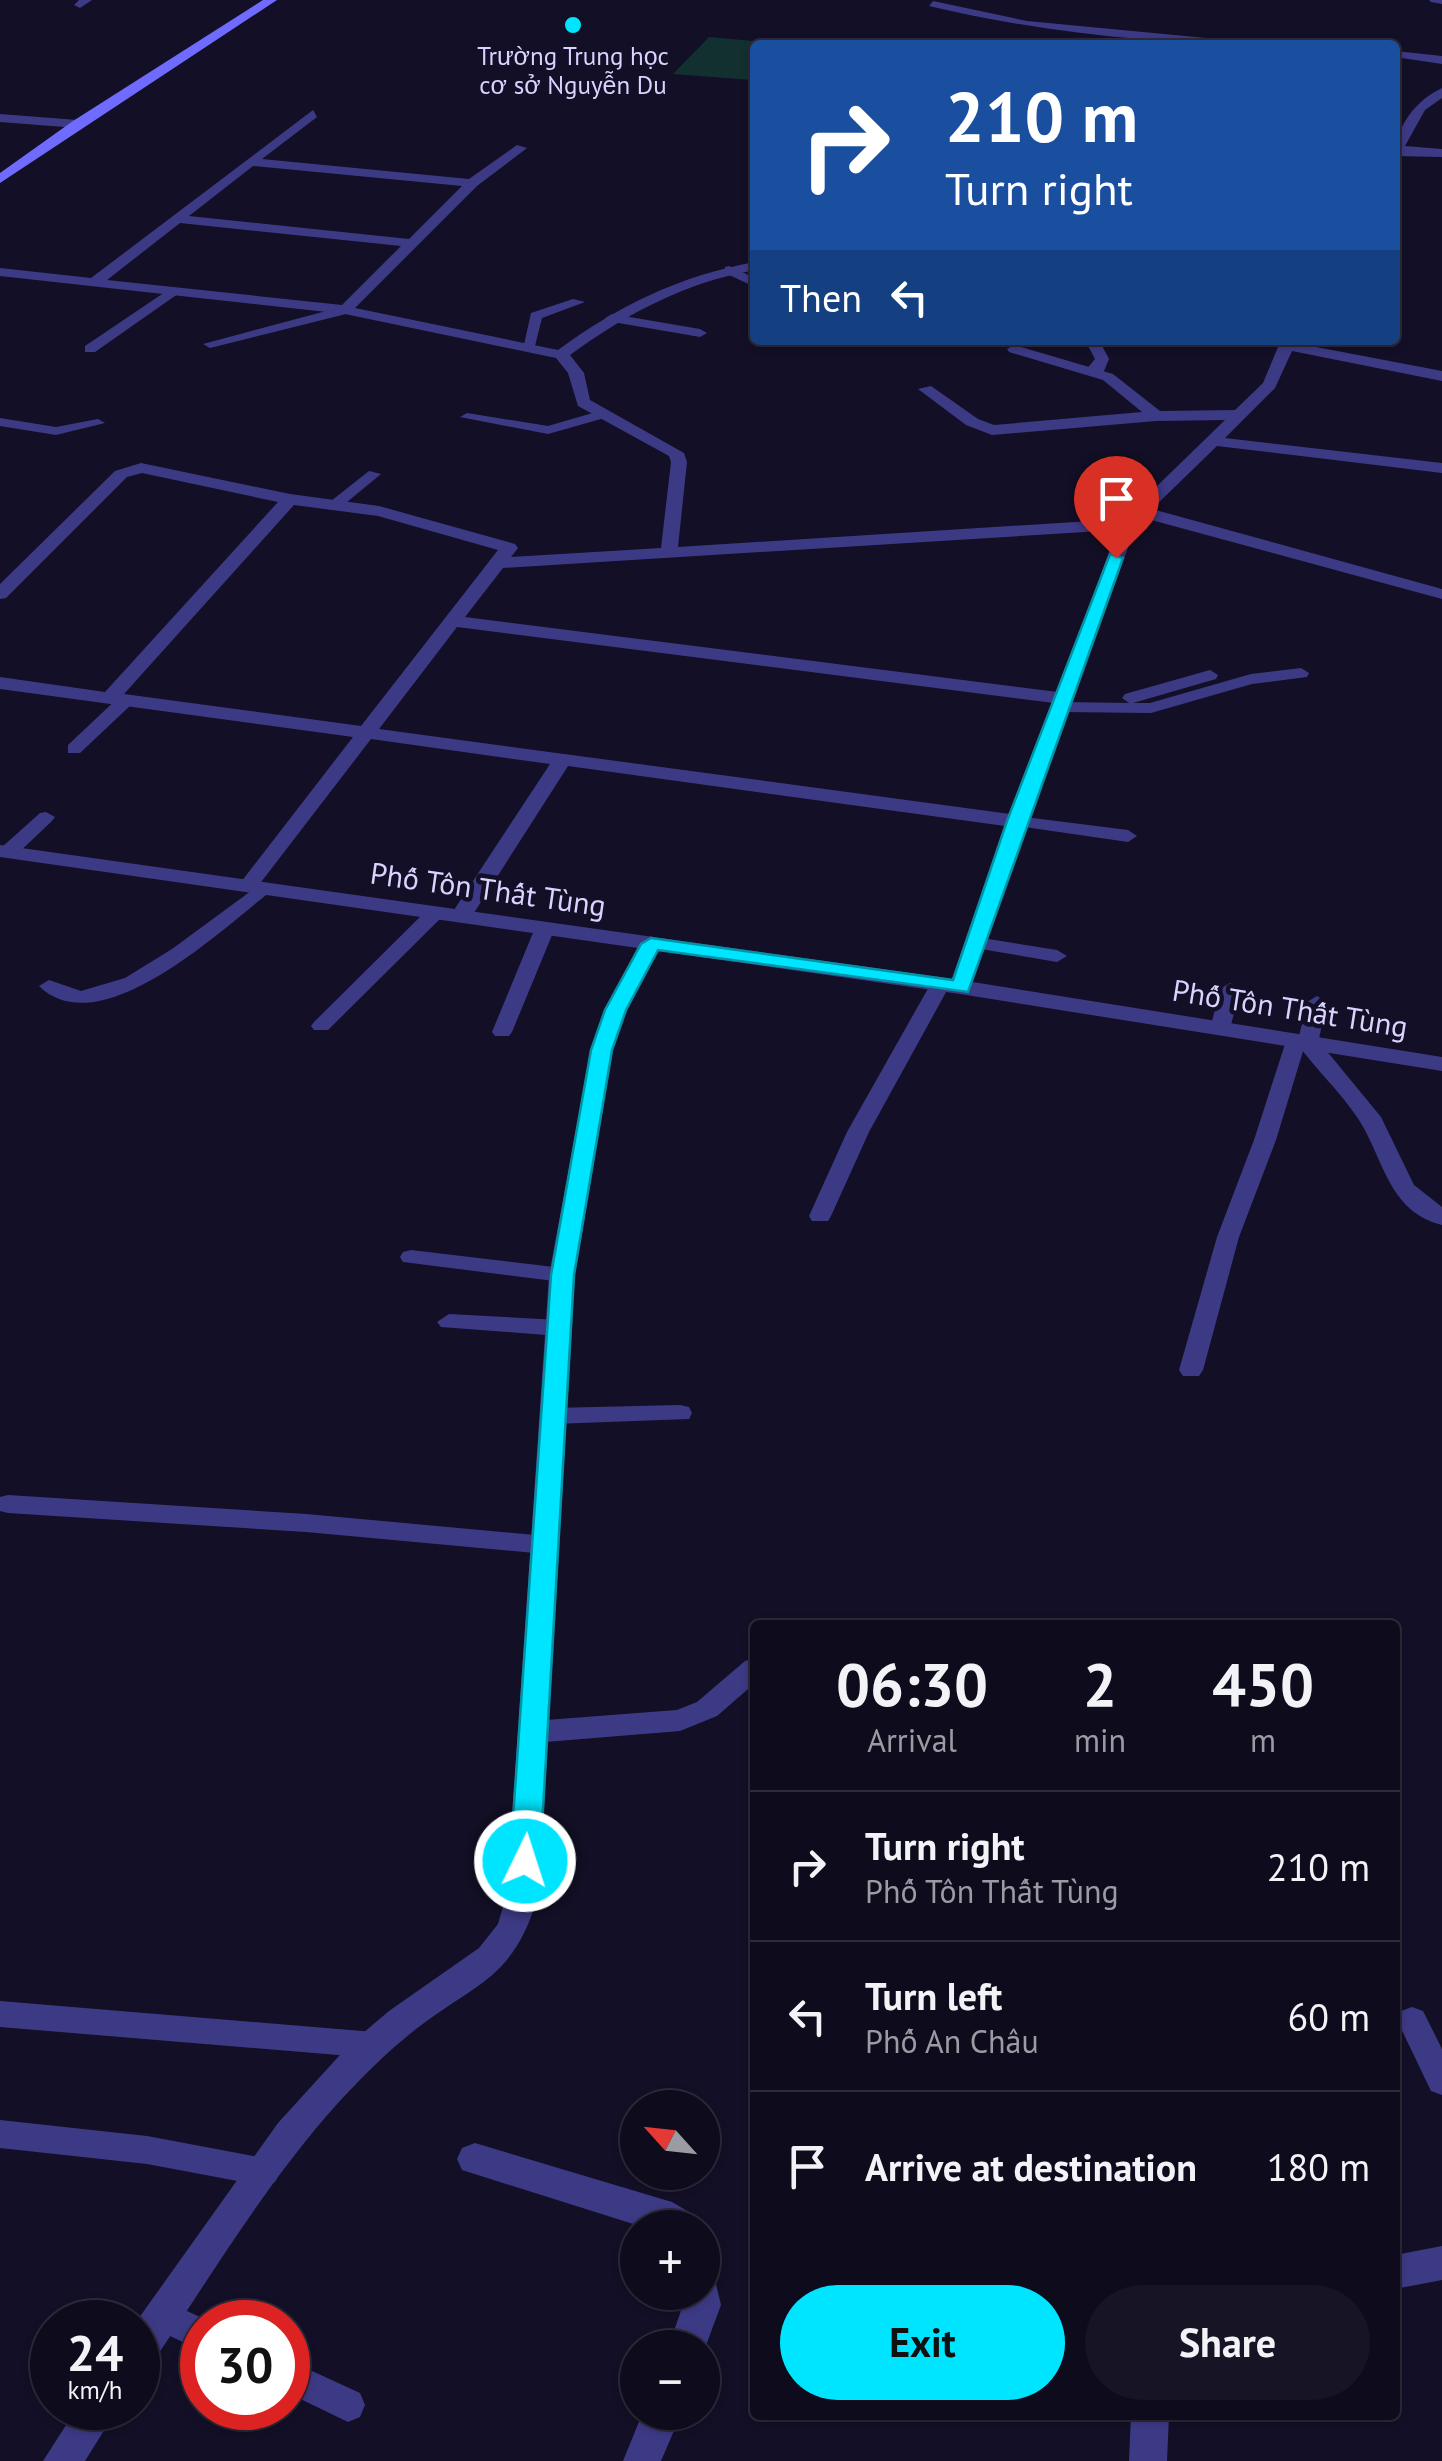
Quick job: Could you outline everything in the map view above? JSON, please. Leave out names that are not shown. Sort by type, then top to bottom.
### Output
[{"type":"main road","points":[[0,179],[77,124],[271,0]]},
{"type":"street","points":[[933,4],[1027,24],[1216,40]]},
{"type":"street","points":[[1400,55],[1442,60]]},
{"type":"street","points":[[1400,143],[1420,108],[1442,92]]},
{"type":"street","points":[[96,282],[312,114]]},
{"type":"street","points":[[0,118],[77,124]]},
{"type":"street","points":[[349,311],[472,183],[521,148]]},
{"type":"street","points":[[1400,150],[1442,153]]},
{"type":"street","points":[[250,162],[472,183]]},
{"type":"street","points":[[176,220],[412,243]]},
{"type":"street","points":[[562,355],[612,318],[672,284],[750,267]]},
{"type":"street","points":[[0,272],[349,311],[562,355],[579,375],[580,397],[676,453],[679,462],[669,554]]},
{"type":"street","points":[[950,986],[976,942],[1016,821],[1134,518],[1277,374],[1281,345]]},
{"type":"street","points":[[1295,345],[1442,376]]},
{"type":"street","points":[[1014,348],[1108,377],[1156,416]]},
{"type":"street","points":[[926,388],[972,422],[992,430],[1156,416],[1240,415]]},
{"type":"street","points":[[1213,441],[1442,468]]},
{"type":"street","points":[[0,594],[128,471],[152,468],[290,499],[410,519],[509,548],[255,887]]},
{"type":"street","points":[[118,699],[290,499]]},
{"type":"street","points":[[497,563],[669,554],[1134,518],[1442,594]]},
{"type":"street","points":[[452,622],[1065,700]]},
{"type":"street","points":[[0,683],[1016,821]]},
{"type":"street","points":[[462,916],[563,760]]},
{"type":"street","name":"Phố Tôn Thất Tùng","points":[[4,852],[950,986],[1442,1064]]},
{"type":"street","points":[[160,2320],[300,2121],[348,2067],[402,2020],[481,1966],[511,1932],[523,1894],[562,1275],[602,1050],[616,1010],[651,944]]},
{"type":"street","points":[[1302,1042],[1374,1125],[1400,1186],[1417,1205],[1442,1217]]},
{"type":"street","points":[[474,2158],[643,2210]]},
{"type":"street","points":[[1400,2271],[1442,2263]]},
{"type":"street","points":[[1148,2461],[1150,2420]]},
{"type":"street","points":[[62,2461],[84,2430]]},
{"type":"street","points":[[642,2461],[655,2430]]},
{"type":"lane","points":[[730,270],[750,281]]},
{"type":"lane","points":[[90,349],[176,291]]},
{"type":"lane","points":[[528,346],[536,316],[578,302]]},
{"type":"lane","points":[[328,332],[349,311]]},
{"type":"lane","points":[[210,344],[349,311]]},
{"type":"lane","points":[[612,318],[700,333]]},
{"type":"lane","points":[[1090,372],[1099,368],[1102,359],[1095,345]]},
{"type":"lane","points":[[466,417],[548,430],[604,414]]},
{"type":"lane","points":[[0,422],[56,431],[98,423]]},
{"type":"lane","points":[[336,504],[374,474]]},
{"type":"lane","points":[[1065,700],[1151,708],[1252,679],[1301,673]]},
{"type":"lane","points":[[1065,700],[1123,699],[1210,674]]},
{"type":"lane","points":[[74,749],[118,699]]},
{"type":"lane","points":[[4,852],[46,817]]},
{"type":"lane","points":[[1016,821],[1128,836]]},
{"type":"lane","points":[[49,986],[74,997],[88,998],[138,977],[175,956],[255,887]]},
{"type":"lane","points":[[321,1026],[434,913]]},
{"type":"lane","points":[[502,1032],[545,928]]},
{"type":"lane","points":[[976,942],[1057,956]]},
{"type":"lane","points":[[820,1216],[858,1132],[950,986]]},
{"type":"lane","points":[[1220,1028],[1230,989]]},
{"type":"lane","points":[[1191,1370],[1228,1237],[1316,1002]]},
{"type":"lane","points":[[411,1257],[562,1275]]},
{"type":"lane","points":[[450,1322],[559,1328]]},
{"type":"lane","points":[[553,1416],[680,1413]]},
{"type":"lane","points":[[8,1504],[306,1522],[546,1545]]},
{"type":"lane","points":[[533,1732],[680,1720],[707,1709],[750,1672]]},
{"type":"lane","points":[[0,2014],[374,2045]]},
{"type":"lane","points":[[1412,2020],[1442,2081]]},
{"type":"lane","points":[[0,2134],[104,2143],[264,2172]]},
{"type":"lane","points":[[163,2316],[180,2324]]},
{"type":"lane","points":[[310,2386],[348,2404]]},
{"type":"green space","points":[[709,37],[750,41],[750,80],[673,74]]},
{"type":"place","name":"Trường Trung học cơ sở Nguyễn Du","points":[[573,25]]},
{"type":"route","points":[[525,1861],[562,1275],[602,1050],[616,1010],[651,944],[960,987],[1016,821],[1068,695],[1116,558]]}]
